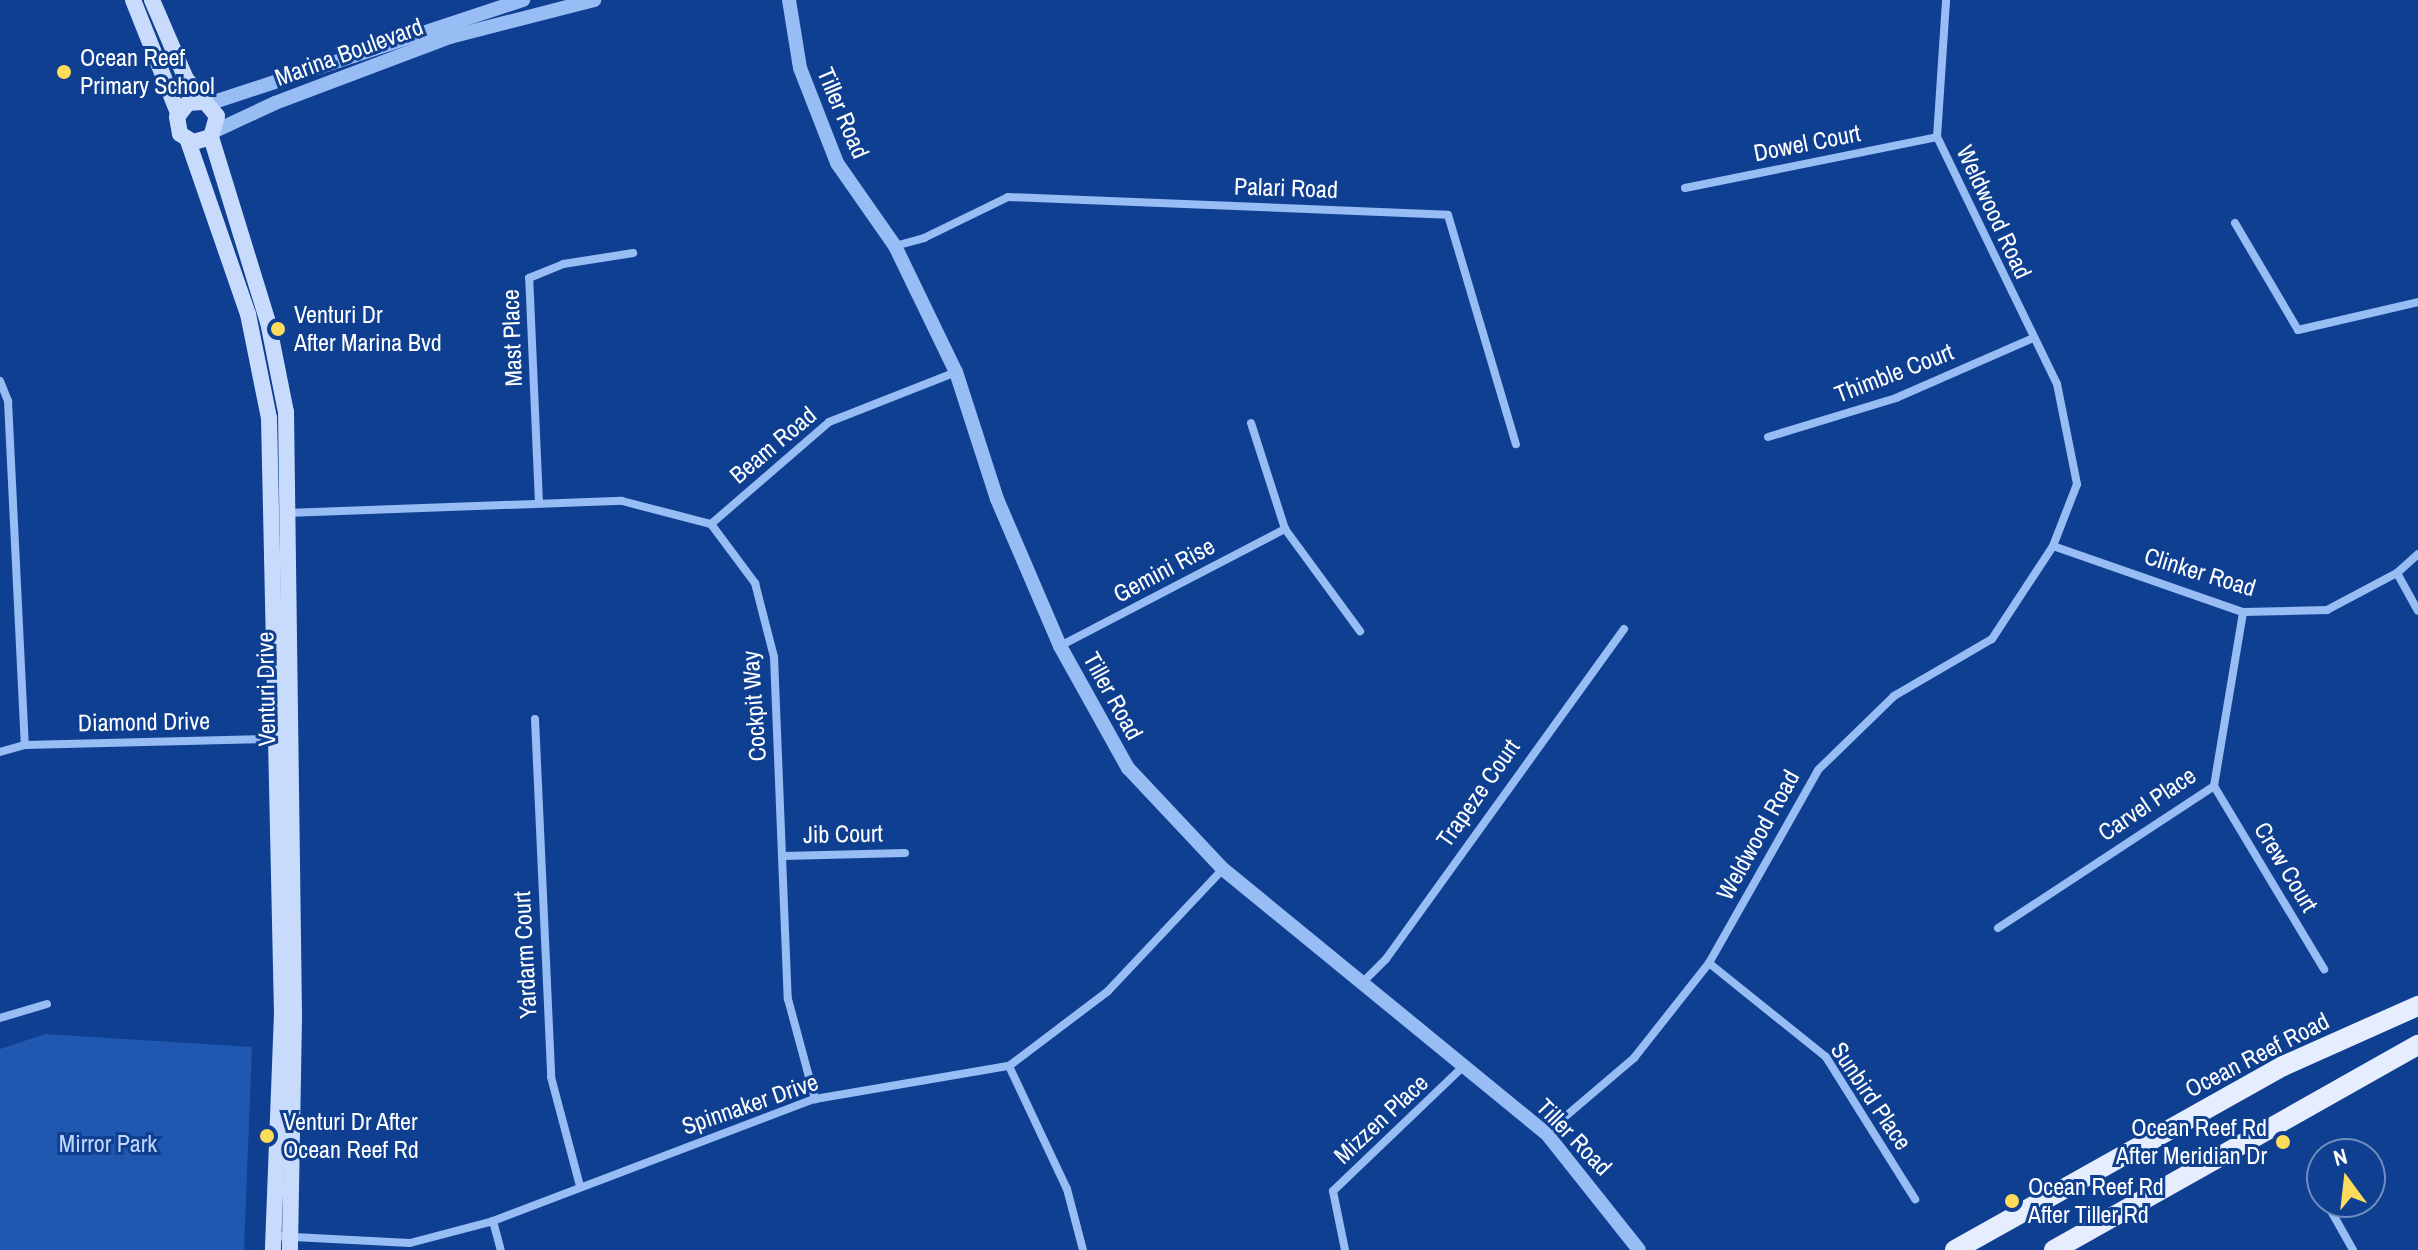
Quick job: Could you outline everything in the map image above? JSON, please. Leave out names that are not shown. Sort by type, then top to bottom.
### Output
[{"type":"main road","points":[[133,0],[178,113],[178,131],[188,141],[213,134],[217,116],[181,70],[152,0]]},
{"type":"main road","points":[[178,113],[188,103],[205,103]]},
{"type":"main road","name":"Venturi Drive","points":[[213,134],[280,375],[282,1244]]},
{"type":"main road","name":"Venturi Drive","points":[[188,141],[233,264],[265,382],[279,514]]},
{"type":"main road","name":"Ocean Reef Road","points":[[1955,1250],[2283,1066],[2418,1006]]},
{"type":"main road","points":[[2054,1250],[2418,1045]]},
{"type":"street","name":"Marina Boulevard","points":[[205,103],[523,0]]},
{"type":"street","name":"Marina Boulevard","points":[[213,134],[275,103],[450,37],[594,0]]},
{"type":"street","name":"Tiller Road","points":[[789,0],[800,68],[837,163],[895,246],[956,372],[997,499],[1060,646],[1128,768],[1223,869],[1364,981],[1546,1133],[1639,1250]]},
{"type":"street","name":"Weldwood Road","points":[[1546,1133],[1634,1058],[1709,963],[1818,770],[1894,696],[1992,639],[2053,546],[2077,484],[2057,384],[2031,339],[1937,137],[1946,0]]},
{"type":"street","name":"Dowel Court","points":[[1685,188],[1937,137]]},
{"type":"street","name":"Palari Road","points":[[895,246],[924,238],[1008,197],[1448,215],[1516,444]]},
{"type":"street","points":[[2235,223],[2298,330],[2418,302]]},
{"type":"street","name":"Mast Place","points":[[539,503],[529,278],[563,264],[633,253]]},
{"type":"street","name":"Thimble Court","points":[[1768,437],[1896,398],[2031,339]]},
{"type":"street","name":"Beam Road","points":[[711,524],[829,422],[956,372]]},
{"type":"street","points":[[0,381],[8,401],[25,745]]},
{"type":"street","points":[[1251,423],[1285,529],[1360,631]]},
{"type":"street","points":[[279,514],[622,501],[711,524]]},
{"type":"street","name":"Cockpit Way","points":[[711,524],[755,583],[774,657],[788,999],[815,1099]]},
{"type":"street","name":"Gemini Rise","points":[[1060,646],[1285,529]]},
{"type":"street","name":"Clinker Road","points":[[2053,546],[2243,612],[2327,610],[2397,573],[2418,554]]},
{"type":"street","points":[[2397,573],[2418,611]]},
{"type":"street","name":"Carvel Place","points":[[1998,928],[2214,786],[2243,612]]},
{"type":"street","name":"Trapeze Court","points":[[1364,981],[1386,959],[1624,629]]},
{"type":"street","name":"Yardarm Court","points":[[535,719],[551,1077],[580,1186]]},
{"type":"street","name":"Diamond Drive","points":[[0,752],[25,745],[282,739]]},
{"type":"street","name":"Crew Court","points":[[2214,786],[2324,969]]},
{"type":"street","name":"Jib Court","points":[[783,856],[905,853]]},
{"type":"street","name":"Spinnaker Drive","points":[[282,1244],[410,1243],[493,1221],[815,1099],[1009,1066],[1108,991],[1223,869]]},
{"type":"street","name":"Sunbird Place","points":[[1709,963],[1826,1057],[1915,1199]]},
{"type":"street","points":[[0,1018],[47,1004]]},
{"type":"street","points":[[1009,1066],[1067,1189],[1083,1250]]},
{"type":"street","name":"Mizzen Place","points":[[1345,1250],[1333,1191],[1464,1066]]},
{"type":"street","points":[[2335,1218],[2353,1250]]},
{"type":"street","points":[[493,1221],[501,1250]]},
{"type":"green space","name":"Mirror Park","points":[[45,1034],[252,1047],[244,1250],[0,1250],[0,1049]]},
{"type":"place","name":"Ocean Reef Primary School","points":[[64,72]]},
{"type":"place","name":"Venturi Dr After Marina Bvd","points":[[278,329]]},
{"type":"place","name":"Venturi Dr After Ocean Reef Rd","points":[[267,1136]]},
{"type":"place","name":"Ocean Reef Rd After Meridian Dr","points":[[2283,1142]]},
{"type":"place","name":"Ocean Reef Rd After Tiller Rd","points":[[2012,1201]]}]
